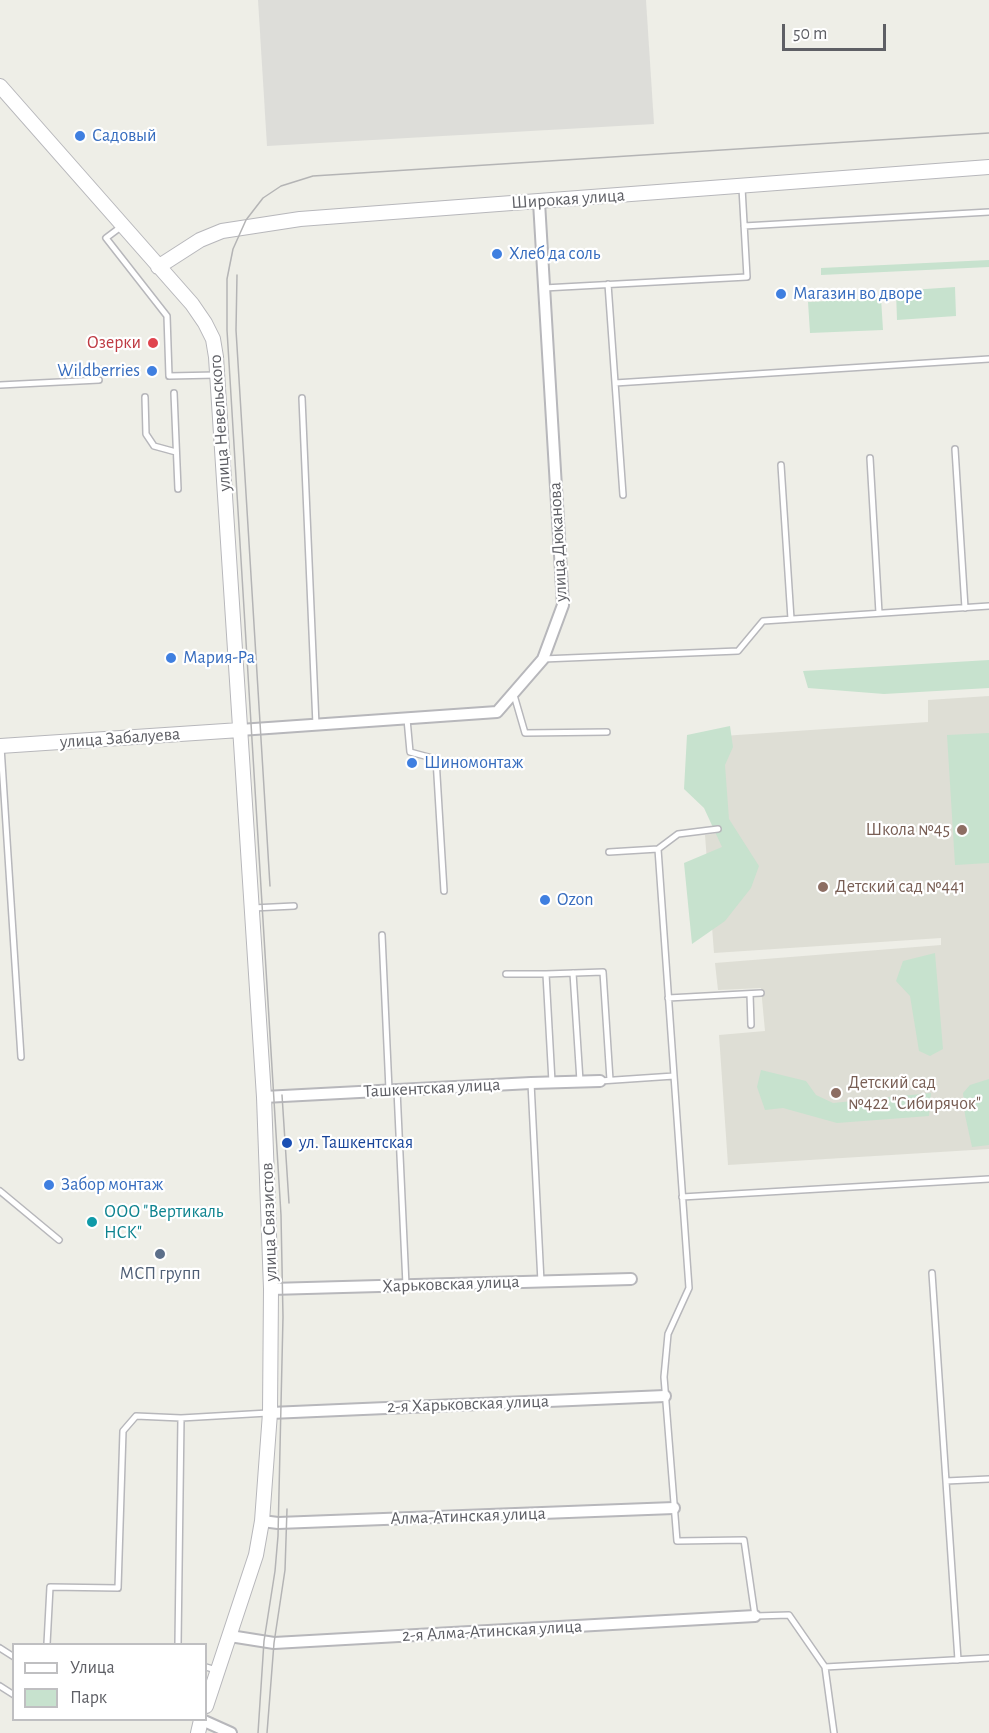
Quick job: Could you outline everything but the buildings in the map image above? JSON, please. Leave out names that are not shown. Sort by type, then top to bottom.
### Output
[{"type":"street","name":"улица Невельского","points":[[0,86],[192,304],[213,339],[240,730]]},
{"type":"street","name":"Широкая улица","points":[[158,267],[200,240],[222,231],[300,219],[989,167]]},
{"type":"street","name":"улица Дюканова","points":[[240,730],[497,712],[543,659],[563,605],[539,202]]},
{"type":"street","name":"улица Забалуева","points":[[0,746],[240,730]]},
{"type":"street","name":"улица Связистов","points":[[207,1700],[212,1669],[230,1636],[256,1555],[262,1521],[270,1413],[271,1289],[264,1097],[240,730]]},
{"type":"street","name":"Ташкентская улица","points":[[264,1097],[605,1081]]},
{"type":"street","name":"Харьковская улица","points":[[271,1289],[631,1279]]},
{"type":"street","name":"2-я Харьковская улица","points":[[270,1413],[665,1396]]},
{"type":"street","name":"Алма-Атинская улица","points":[[262,1521],[278,1523],[674,1508]]},
{"type":"street","name":"2-я Алма-Атинская улица","points":[[230,1636],[274,1643],[755,1616]]},
{"type":"street","points":[[206,1721],[231,1733]]},
{"type":"lane","points":[[544,288],[747,277],[742,186]]},
{"type":"lane","points":[[744,226],[989,212]]},
{"type":"lane","points":[[122,226],[106,238],[167,316],[169,376],[217,375]]},
{"type":"lane","points":[[608,284],[623,495]]},
{"type":"lane","points":[[615,383],[989,359]]},
{"type":"lane","points":[[0,384],[99,380]]},
{"type":"lane","points":[[174,393],[178,489]]},
{"type":"lane","points":[[145,397],[146,434],[154,446],[176,452]]},
{"type":"lane","points":[[302,398],[316,725]]},
{"type":"lane","points":[[955,449],[965,608]]},
{"type":"lane","points":[[870,458],[879,613]]},
{"type":"lane","points":[[781,465],[791,619]]},
{"type":"lane","points":[[543,659],[738,651],[763,621],[989,606]]},
{"type":"lane","points":[[514,695],[525,733],[607,732]]},
{"type":"lane","points":[[407,719],[410,752],[436,759],[444,891]]},
{"type":"lane","points":[[0,746],[21,1057]]},
{"type":"lane","points":[[609,852],[658,849],[678,834],[718,829]]},
{"type":"lane","points":[[658,849],[689,1288],[668,1334],[664,1377],[677,1541],[744,1540],[755,1616],[789,1615],[825,1667],[834,1733]]},
{"type":"lane","points":[[252,909],[294,906]]},
{"type":"lane","points":[[382,935],[406,1285]]},
{"type":"lane","points":[[506,974],[603,972],[605,1081],[674,1076]]},
{"type":"lane","points":[[573,973],[580,1081]]},
{"type":"lane","points":[[546,974],[552,1082]]},
{"type":"lane","points":[[668,998],[761,993]]},
{"type":"lane","points":[[750,994],[751,1025]]},
{"type":"lane","points":[[531,1083],[542,1282]]},
{"type":"lane","points":[[682,1197],[989,1179]]},
{"type":"lane","points":[[0,1191],[59,1240]]},
{"type":"lane","points":[[932,1273],[958,1660]]},
{"type":"lane","points":[[47,1643],[50,1587],[118,1588],[123,1431],[136,1416],[181,1418],[270,1413]]},
{"type":"lane","points":[[178,1643],[181,1418]]},
{"type":"lane","points":[[946,1481],[989,1479]]},
{"type":"lane","points":[[825,1667],[989,1658]]},
{"type":"shaded area","points":[[258,0],[646,0],[654,124],[267,146]]},
{"type":"shaded area","points":[[989,696],[989,1149],[728,1165],[719,1035],[765,1031],[761,988],[718,990],[715,963],[941,945],[941,938],[714,953],[705,835],[718,833],[708,737],[928,722],[928,700]]},
{"type":"green space","points":[[989,260],[989,267],[821,275],[821,268]]},
{"type":"green space","points":[[955,287],[956,316],[897,320],[896,291]]},
{"type":"green space","points":[[881,298],[883,330],[810,333],[808,302]]},
{"type":"green space","points":[[989,660],[989,688],[884,694],[808,688],[803,671]]},
{"type":"green space","points":[[730,726],[733,747],[725,765],[729,819],[759,866],[751,888],[725,921],[692,944],[684,863],[722,847],[704,808],[684,789],[687,735]]},
{"type":"green space","points":[[989,733],[989,863],[955,865],[947,735]]},
{"type":"green space","points":[[935,953],[943,1049],[930,1056],[919,1051],[910,996],[896,981],[903,961]]},
{"type":"green space","points":[[761,1070],[806,1081],[816,1095],[833,1103],[931,1093],[929,1116],[837,1123],[783,1108],[765,1110],[757,1087]]},
{"type":"green space","points":[[989,1079],[989,1145],[972,1147],[963,1093],[970,1085]]},
{"type":"tram line","points":[[258,1733],[264,1641],[278,1536],[283,1317],[281,1215],[227,330],[227,279],[233,249],[246,220],[263,198],[281,186],[313,176],[989,133]]},
{"type":"tram line","points":[[237,275],[236,330],[270,886]]},
{"type":"tram line","points":[[282,1095],[289,1203]]},
{"type":"tram line","points":[[267,1733],[274,1643],[285,1570],[287,1509]]},
{"type":"place","name":"Садовый","points":[[80,136]]},
{"type":"place","name":"Хлеб да соль","points":[[497,254]]},
{"type":"place","name":"Магазин во дворе","points":[[781,294]]},
{"type":"place","name":"Озерки","points":[[153,343]]},
{"type":"place","name":"Wildberries","points":[[152,371]]},
{"type":"place","name":"Мария-Ра","points":[[171,658]]},
{"type":"place","name":"Шиномонтаж","points":[[412,763]]},
{"type":"place","name":"Школа №45","points":[[962,830]]},
{"type":"place","name":"Детский сад №441","points":[[823,887]]},
{"type":"place","name":"Ozon","points":[[545,900]]},
{"type":"place","name":"Детский сад №422 \"Сибирячок\"","points":[[836,1093]]},
{"type":"place","name":"ул. Ташкентская","points":[[287,1143]]},
{"type":"place","name":"Забор монтаж","points":[[49,1185]]},
{"type":"place","name":"ООО \"Вертикаль НСК\"","points":[[92,1222]]},
{"type":"place","name":"МСП групп","points":[[160,1254]]}]
